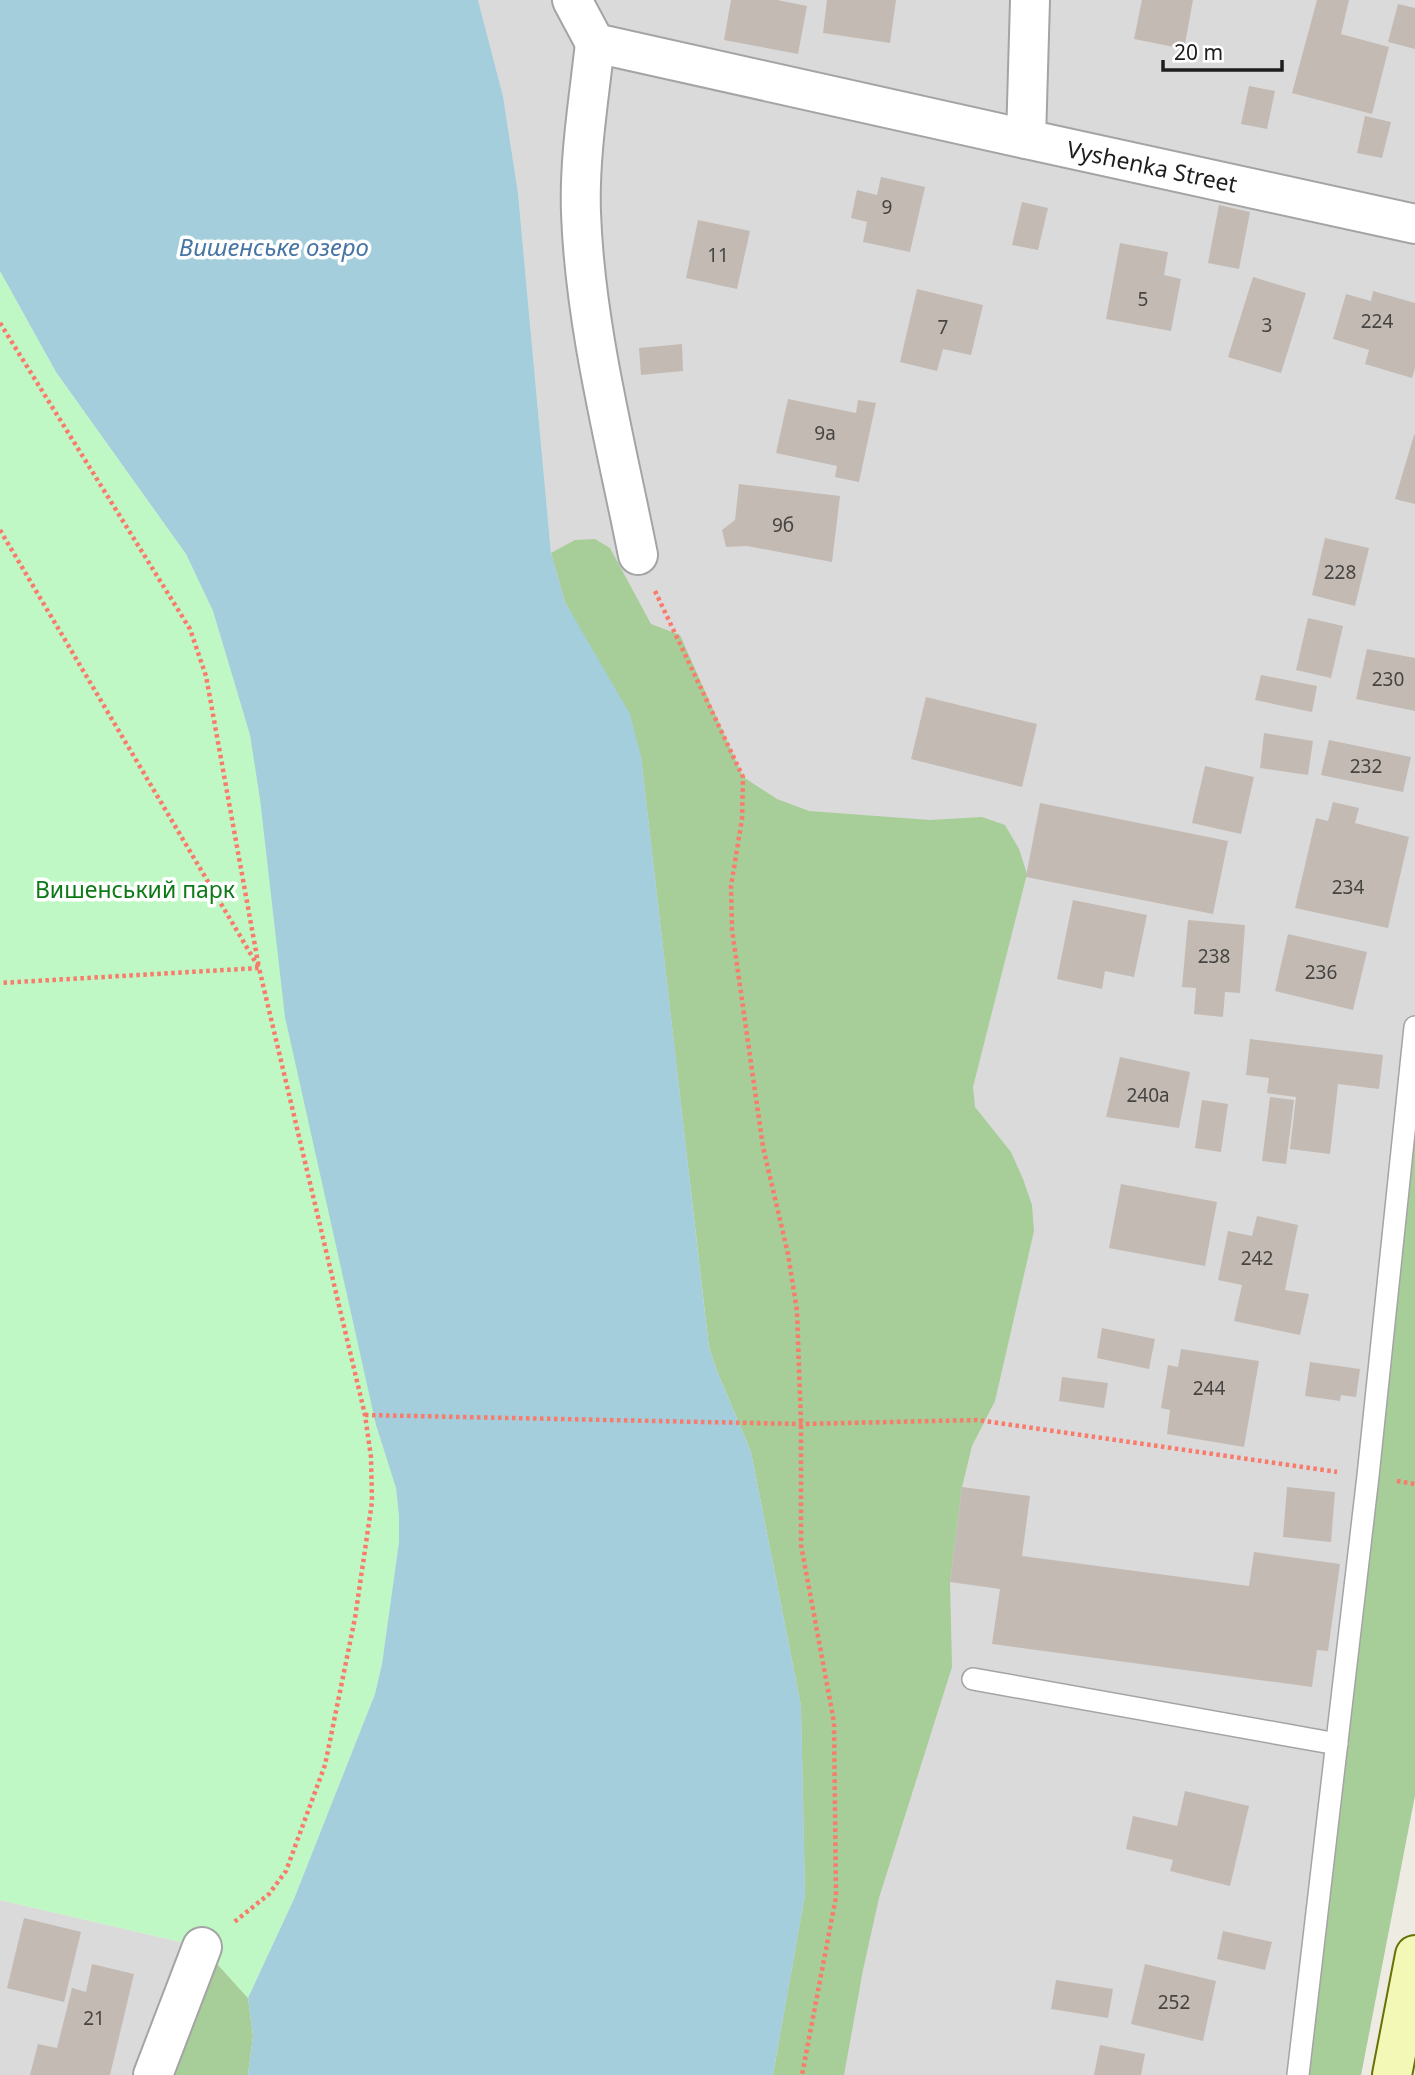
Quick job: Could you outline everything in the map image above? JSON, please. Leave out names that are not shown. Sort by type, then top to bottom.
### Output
[{"type":"main road","points":[[1392,2075],[1415,1955]]},
{"type":"street","points":[[572,0],[595,43],[582,171],[583,247],[587,286],[638,555]]},
{"type":"street","points":[[1026,139],[1030,0]]},
{"type":"street","name":"Vyshenka Street","points":[[595,43],[1415,224]]},
{"type":"street","points":[[153,2075],[202,1947]]},
{"type":"lane","points":[[1298,2075],[1368,1476],[1415,1027]]},
{"type":"lane","points":[[973,1679],[1337,1744]]},
{"type":"path","points":[[0,323],[190,629],[198,647],[206,676],[259,968],[365,1415],[371,1457],[372,1502],[355,1618],[325,1765],[286,1871],[269,1894],[202,1947]]},
{"type":"path","points":[[0,530],[259,968]]},
{"type":"path","points":[[638,555],[743,777],[742,819],[731,886],[732,930],[763,1147],[797,1311],[801,1545],[834,1722],[836,1897],[802,2075]]},
{"type":"path","points":[[0,983],[259,968]]},
{"type":"path","points":[[365,1415],[801,1424],[977,1420],[1368,1476]]},
{"type":"shaded area","points":[[478,0],[1415,0],[1415,1795],[1361,2075],[773,2075],[801,1706],[751,1452],[551,553],[518,193],[503,96]]},
{"type":"shaded area","points":[[0,1900],[202,1947],[153,2075],[0,2075]]},
{"type":"green space","name":"Вишенський парк","points":[[0,271],[56,372],[186,554],[213,611],[250,735],[376,1425],[396,1488],[399,1542],[382,1664],[375,1694],[294,1899],[248,1998],[202,1947],[0,1900]]},
{"type":"green space","points":[[595,539],[610,548],[651,624],[680,635],[743,777],[777,799],[809,811],[930,820],[982,817],[1005,825],[1019,849],[1027,874],[973,1087],[975,1107],[1011,1152],[1023,1179],[1032,1205],[1034,1231],[995,1401],[972,1446],[962,1487],[950,1582],[952,1667],[879,1898],[844,2075],[773,2075],[805,1895],[801,1706],[751,1452],[709,1348],[641,756],[565,602],[551,553],[575,540]]},
{"type":"green space","points":[[1415,1027],[1415,1795],[1361,2075],[1298,2075]]},
{"type":"green space","points":[[202,1947],[248,1998],[253,2036],[248,2075],[153,2075]]},
{"type":"water","name":"Вишенське озеро","points":[[0,0],[478,0],[503,96],[518,193],[551,553],[565,602],[630,714],[641,756],[709,1348],[751,1452],[801,1706],[805,1895],[773,2075],[248,2075],[253,2036],[248,1998],[294,1899],[375,1694],[382,1664],[399,1542],[396,1488],[376,1425],[285,1017],[250,735],[213,611],[186,554],[56,372],[0,271]]},
{"type":"building","points":[[731,0],[777,0],[807,6],[798,54],[724,40]]},
{"type":"building","points":[[827,0],[896,0],[890,43],[823,33]]},
{"type":"building","points":[[1142,0],[1193,0],[1184,49],[1134,39]]},
{"type":"building","points":[[1317,0],[1349,0],[1341,34],[1389,47],[1372,114],[1292,93]]},
{"type":"building","points":[[1398,4],[1415,8],[1415,49],[1388,42]]},
{"type":"building","points":[[1249,86],[1275,91],[1267,129],[1241,124]]},
{"type":"building","points":[[1365,116],[1391,122],[1382,158],[1357,153]]},
{"type":"building","points":[[881,177],[925,187],[910,252],[863,242],[867,222],[851,218],[857,190],[877,195]]},
{"type":"building","points":[[1022,202],[1048,208],[1038,250],[1012,245]]},
{"type":"building","points":[[1219,205],[1250,212],[1239,269],[1208,263]]},
{"type":"building","points":[[698,220],[750,231],[737,289],[686,278]]},
{"type":"building","points":[[1120,243],[1168,252],[1164,275],[1181,279],[1171,331],[1106,319]]},
{"type":"building","points":[[1253,277],[1306,293],[1281,373],[1228,357]]},
{"type":"building","points":[[917,289],[983,305],[971,355],[943,349],[937,371],[900,362]]},
{"type":"building","points":[[1373,291],[1415,303],[1415,368],[1412,378],[1365,364],[1369,350],[1333,339],[1346,294],[1371,301]]},
{"type":"building","points":[[682,344],[683,371],[641,375],[639,348]]},
{"type":"building","points":[[788,399],[856,413],[858,400],[876,403],[859,482],[835,477],[837,466],[776,453]]},
{"type":"building","points":[[1415,435],[1415,504],[1395,499]]},
{"type":"building","points":[[739,484],[840,496],[832,562],[747,546],[726,547],[722,530],[735,520]]},
{"type":"building","points":[[1325,538],[1369,548],[1355,606],[1312,595]]},
{"type":"building","points":[[1308,618],[1343,626],[1331,678],[1296,670]]},
{"type":"building","points":[[1367,649],[1415,658],[1415,711],[1356,699]]},
{"type":"building","points":[[1261,675],[1317,686],[1312,712],[1255,700]]},
{"type":"building","points":[[926,697],[1037,724],[1022,787],[911,759]]},
{"type":"building","points":[[1264,733],[1313,741],[1308,775],[1260,768]]},
{"type":"building","points":[[1329,740],[1411,757],[1403,792],[1321,775]]},
{"type":"building","points":[[1205,766],[1254,777],[1241,834],[1192,823]]},
{"type":"building","points":[[1333,802],[1359,808],[1355,823],[1409,837],[1388,928],[1295,908],[1316,818],[1328,821]]},
{"type":"building","points":[[1040,803],[1228,841],[1213,914],[1026,877]]},
{"type":"building","points":[[1073,900],[1147,915],[1134,977],[1105,971],[1102,989],[1057,979]]},
{"type":"building","points":[[1188,920],[1245,925],[1240,993],[1225,992],[1223,1017],[1194,1014],[1196,988],[1182,987]]},
{"type":"building","points":[[1288,934],[1367,952],[1353,1010],[1275,991]]},
{"type":"building","points":[[1250,1039],[1383,1055],[1379,1089],[1338,1084],[1330,1154],[1290,1149],[1296,1097],[1267,1093],[1269,1078],[1246,1075]]},
{"type":"building","points":[[1120,1057],[1190,1072],[1179,1128],[1106,1117]]},
{"type":"building","points":[[1270,1097],[1294,1100],[1286,1164],[1262,1161]]},
{"type":"building","points":[[1202,1100],[1228,1104],[1221,1152],[1195,1148]]},
{"type":"building","points":[[1121,1184],[1217,1202],[1205,1266],[1109,1248]]},
{"type":"building","points":[[1257,1216],[1298,1225],[1285,1290],[1309,1294],[1300,1335],[1234,1321],[1242,1285],[1218,1280],[1228,1231],[1252,1236]]},
{"type":"building","points":[[1102,1328],[1155,1339],[1149,1369],[1097,1358]]},
{"type":"building","points":[[1181,1349],[1259,1361],[1244,1447],[1167,1434],[1170,1410],[1161,1408],[1168,1365],[1178,1367]]},
{"type":"building","points":[[1310,1362],[1360,1369],[1356,1397],[1341,1395],[1340,1401],[1305,1396]]},
{"type":"building","points":[[1062,1377],[1108,1383],[1104,1408],[1059,1401]]},
{"type":"building","points":[[962,1487],[1030,1496],[1022,1556],[1249,1586],[1254,1552],[1340,1564],[1328,1651],[1317,1650],[1312,1687],[992,1644],[1000,1589],[950,1582]]},
{"type":"building","points":[[1287,1487],[1335,1492],[1331,1542],[1283,1537]]},
{"type":"building","points":[[1185,1791],[1249,1806],[1230,1886],[1170,1871],[1173,1860],[1126,1849],[1133,1816],[1177,1826]]},
{"type":"building","points":[[24,1918],[81,1932],[64,2002],[7,1988]]},
{"type":"building","points":[[1223,1931],[1272,1942],[1265,1970],[1217,1959]]},
{"type":"building","points":[[92,1964],[134,1974],[110,2075],[30,2075],[38,2044],[57,2048],[72,1988],[86,1992]]},
{"type":"building","points":[[1145,1964],[1216,1981],[1203,2041],[1131,2024]]},
{"type":"building","points":[[1056,1980],[1113,1989],[1108,2018],[1051,2009]]},
{"type":"building","points":[[1100,2045],[1145,2054],[1141,2075],[1094,2075]]}]
